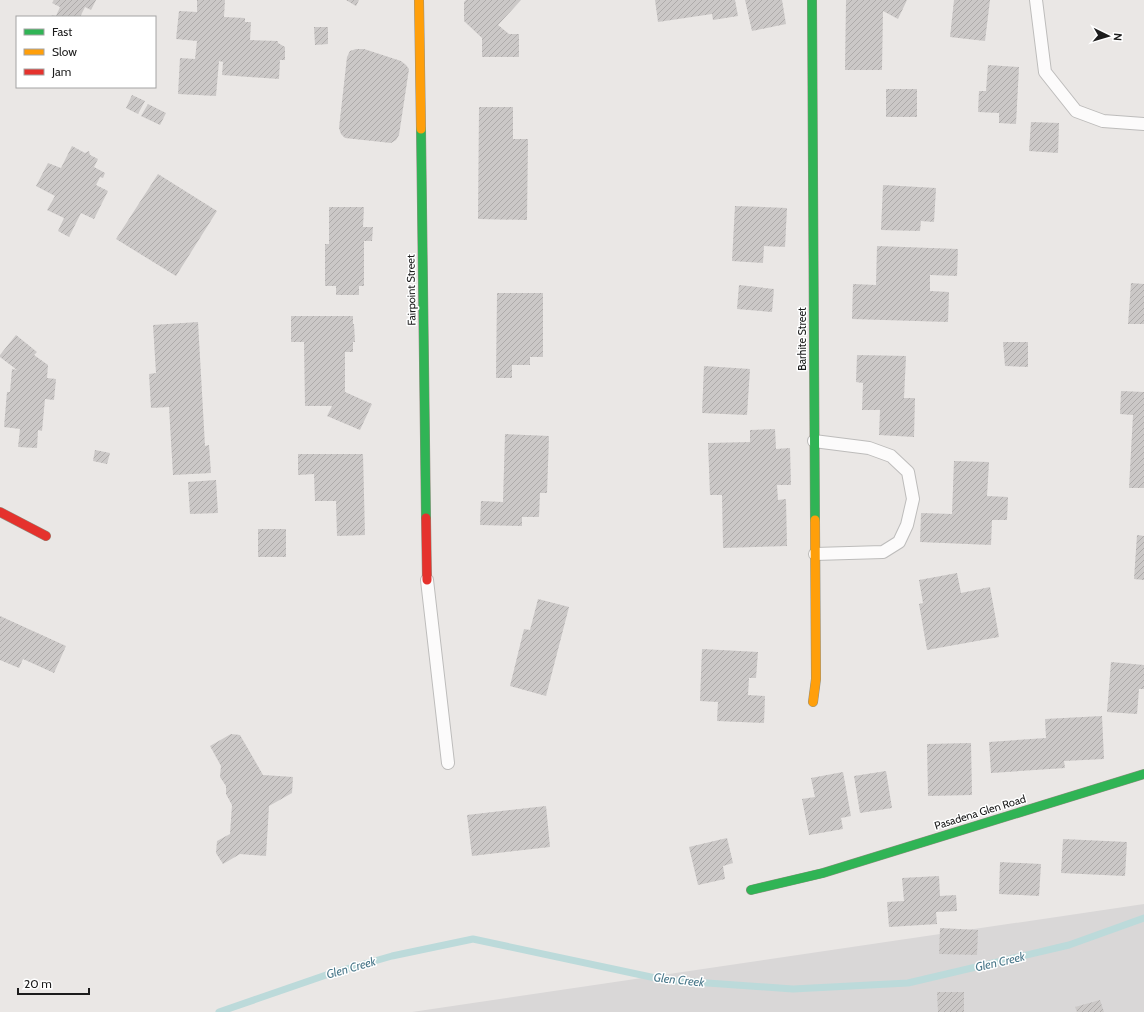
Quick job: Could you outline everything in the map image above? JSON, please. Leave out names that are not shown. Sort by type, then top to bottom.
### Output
[{"type":"street","name":"Fairpoint Street","points":[[419,0],[427,580]]},
{"type":"street","name":"Barhite Street","points":[[812,0],[816,679],[813,702]]},
{"type":"street","points":[[0,512],[46,536]]},
{"type":"street","name":"Pasadena Glen Road","points":[[751,890],[823,873],[1144,774]]},
{"type":"lane","points":[[1036,0],[1045,72],[1076,111],[1103,121],[1144,124]]},
{"type":"lane","points":[[814,441],[869,448],[891,456],[908,472],[912,499],[908,525],[899,542],[883,552],[815,554]]},
{"type":"lane","points":[[427,580],[448,763]]},
{"type":"shaded area","points":[[1144,904],[1144,1012],[412,1012]]},
{"type":"building","points":[[54,0],[96,0],[91,10],[85,7],[80,16],[56,16],[60,7],[52,3]]},
{"type":"building","points":[[197,0],[225,0],[224,17],[245,18],[245,22],[251,22],[250,40],[278,41],[278,43],[285,47],[285,60],[280,60],[279,79],[222,75],[223,62],[219,61],[216,96],[178,94],[180,58],[195,59],[197,41],[176,39],[179,11],[197,12]]},
{"type":"building","points":[[346,0],[359,0],[356,6]]},
{"type":"building","points":[[466,0],[521,0],[498,25],[509,34],[519,34],[519,57],[482,57],[482,38],[464,21],[464,2]]},
{"type":"building","points":[[655,0],[735,0],[738,16],[713,20],[712,14],[658,22]]},
{"type":"building","points":[[745,0],[782,0],[786,24],[752,31]]},
{"type":"building","points":[[846,0],[907,0],[898,19],[883,11],[882,70],[845,70]]},
{"type":"building","points":[[954,0],[990,0],[985,41],[950,37]]},
{"type":"building","points":[[314,27],[328,27],[328,44],[315,45]]},
{"type":"building","points":[[364,49],[401,61],[409,69],[399,135],[396,140],[391,143],[345,138],[341,134],[339,128],[347,57],[350,51]]},
{"type":"building","points":[[988,65],[1019,67],[1016,124],[999,123],[999,113],[978,112],[979,91],[986,91]]},
{"type":"building","points":[[886,89],[917,89],[917,117],[886,117]]},
{"type":"building","points":[[132,95],[145,101],[138,114],[126,108]]},
{"type":"building","points":[[148,104],[166,113],[160,125],[141,116]]},
{"type":"building","points":[[479,107],[513,107],[513,139],[528,139],[527,220],[478,219]]},
{"type":"building","points":[[1031,122],[1059,123],[1058,153],[1029,151]]},
{"type":"building","points":[[72,146],[85,153],[89,151],[90,155],[98,159],[94,167],[105,173],[103,178],[100,177],[96,185],[108,191],[94,219],[81,213],[69,237],[58,231],[64,218],[47,210],[55,196],[36,186],[48,163],[61,168]]},
{"type":"building","points":[[158,174],[217,211],[176,276],[116,239]]},
{"type":"building","points":[[883,185],[936,188],[934,222],[921,221],[920,231],[881,230]]},
{"type":"building","points":[[735,206],[787,208],[785,247],[764,246],[763,263],[732,261]]},
{"type":"building","points":[[329,207],[364,207],[363,227],[373,227],[372,241],[364,241],[364,286],[359,286],[359,295],[336,295],[336,286],[325,286],[325,244],[329,244]]},
{"type":"building","points":[[877,246],[958,249],[957,276],[930,275],[930,291],[949,292],[948,322],[852,319],[853,284],[876,285]]},
{"type":"building","points":[[1131,283],[1144,284],[1144,324],[1128,324]]},
{"type":"building","points":[[739,285],[774,289],[772,312],[737,309]]},
{"type":"building","points":[[497,293],[543,293],[543,357],[530,357],[530,365],[512,365],[512,378],[496,378]]},
{"type":"building","points":[[291,316],[353,316],[355,342],[353,342],[353,352],[345,352],[345,392],[372,404],[360,430],[327,416],[332,406],[305,406],[304,342],[291,342]]},
{"type":"building","points":[[198,322],[205,446],[209,445],[211,473],[173,475],[169,407],[151,408],[149,374],[156,373],[153,325]]},
{"type":"building","points":[[16,335],[37,352],[34,355],[48,365],[47,378],[56,379],[54,400],[45,399],[42,431],[38,430],[37,448],[18,447],[20,429],[4,427],[7,392],[10,392],[12,369],[17,370],[0,357],[0,355]]},
{"type":"building","points":[[1003,342],[1028,342],[1028,367],[1005,366]]},
{"type":"building","points":[[857,355],[906,356],[904,398],[915,398],[914,437],[879,435],[880,410],[862,410],[863,383],[856,382]]},
{"type":"building","points":[[704,366],[750,369],[747,415],[702,413]]},
{"type":"building","points":[[1121,391],[1144,392],[1144,488],[1129,488],[1133,415],[1120,414]]},
{"type":"building","points":[[775,429],[776,449],[790,448],[791,485],[777,485],[778,500],[786,499],[787,546],[723,548],[722,495],[710,495],[708,443],[750,442],[750,430]]},
{"type":"building","points":[[505,434],[549,436],[547,493],[540,493],[539,517],[522,517],[522,526],[480,525],[481,501],[503,502]]},
{"type":"building","points":[[95,450],[110,453],[107,464],[93,461]]},
{"type":"building","points":[[298,454],[363,454],[365,535],[337,536],[336,501],[315,501],[314,474],[298,475]]},
{"type":"building","points":[[954,461],[989,462],[987,496],[1008,497],[1007,520],[992,520],[991,545],[920,542],[921,513],[952,514]]},
{"type":"building","points":[[216,480],[218,513],[190,514],[188,482]]},
{"type":"building","points":[[258,529],[286,529],[286,557],[258,557]]},
{"type":"building","points":[[1137,535],[1144,536],[1144,580],[1134,579]]},
{"type":"building","points":[[957,573],[961,593],[990,587],[999,637],[927,650],[919,604],[923,603],[919,580]]},
{"type":"building","points":[[538,599],[569,607],[546,696],[510,686],[524,629],[530,630]]},
{"type":"building","points":[[0,616],[66,646],[54,673],[23,659],[19,668],[0,660]]},
{"type":"building","points":[[702,649],[758,652],[756,678],[749,678],[748,695],[765,696],[764,723],[717,721],[718,702],[700,701]]},
{"type":"building","points":[[1111,662],[1144,665],[1144,689],[1139,689],[1137,714],[1107,712]]},
{"type":"building","points":[[1102,716],[1104,759],[1064,761],[1065,768],[991,773],[989,742],[1046,738],[1045,719]]},
{"type":"building","points":[[231,734],[240,735],[263,775],[293,777],[292,793],[269,806],[266,856],[240,854],[223,864],[216,853],[217,841],[230,834],[232,805],[226,794],[226,786],[220,777],[221,766],[210,746]]},
{"type":"building","points":[[971,743],[972,795],[928,796],[927,744]]},
{"type":"building","points":[[886,771],[892,808],[860,813],[854,776]]},
{"type":"building","points":[[843,772],[851,816],[841,818],[843,829],[809,835],[802,799],[815,797],[811,778]]},
{"type":"building","points":[[546,806],[550,847],[472,856],[467,815]]},
{"type":"building","points":[[727,838],[733,863],[723,866],[725,879],[698,885],[689,847]]},
{"type":"building","points":[[1063,839],[1127,842],[1125,876],[1061,873]]},
{"type":"building","points":[[1000,862],[1041,864],[1039,896],[999,894]]},
{"type":"building","points":[[939,876],[940,896],[956,895],[957,911],[936,912],[937,924],[889,927],[887,902],[904,901],[902,878]]},
{"type":"building","points":[[940,928],[978,930],[977,955],[939,954]]},
{"type":"building","points":[[937,992],[964,992],[964,1012],[938,1012]]},
{"type":"building","points":[[1100,1000],[1104,1012],[1077,1012],[1075,1007]]},
{"type":"waterway","name":"Glen Creek","points":[[219,1012],[329,974],[392,956],[473,939],[665,980],[793,989],[908,983],[1069,945],[1144,918]]},
{"type":"traffic: fast","points":[[812,0],[815,520]]},
{"type":"traffic: fast","points":[[421,129],[426,518]]},
{"type":"traffic: fast","points":[[751,890],[823,873],[1144,774]]},
{"type":"traffic: slow","points":[[419,0],[421,129]]},
{"type":"traffic: slow","points":[[813,702],[816,679],[815,520]]},
{"type":"traffic: jam","points":[[0,512],[46,536]]},
{"type":"traffic: jam","points":[[426,518],[427,580]]}]
